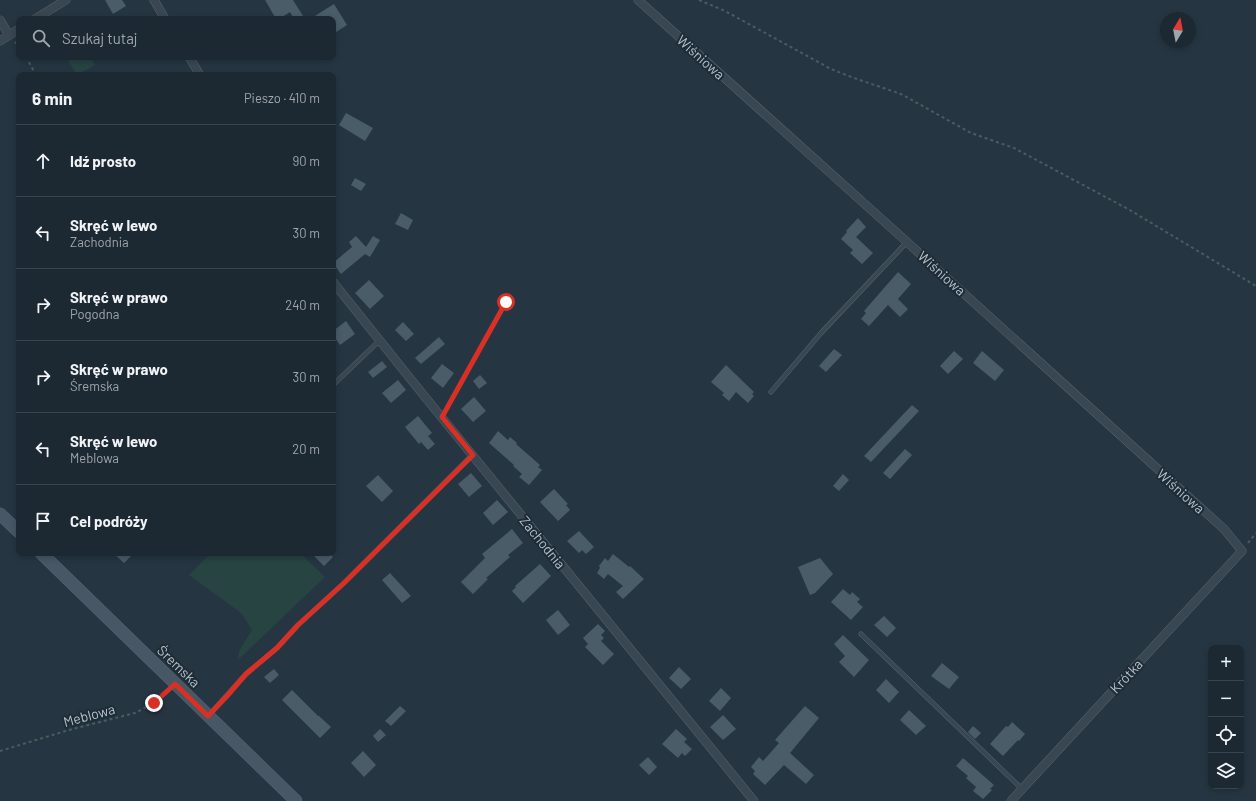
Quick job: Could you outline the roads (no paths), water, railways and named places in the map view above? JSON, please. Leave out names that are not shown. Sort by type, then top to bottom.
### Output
[{"type":"main road","points":[[0,514],[16,529]]},
{"type":"main road","name":"Śremska","points":[[43,556],[296,801]]},
{"type":"street","points":[[40,16],[66,0]]},
{"type":"street","points":[[154,0],[163,16]]},
{"type":"street","name":"Wiśniowa","points":[[638,0],[1224,530],[1242,550]]},
{"type":"street","points":[[0,20],[9,35]]},
{"type":"street","points":[[0,41],[16,31]]},
{"type":"street","points":[[191,60],[198,72]]},
{"type":"street","name":"Zachodnia","points":[[336,286],[754,801]]},
{"type":"street","name":"Krótka","points":[[1011,801],[1242,550]]},
{"type":"lane","points":[[771,392],[821,333],[907,242]]},
{"type":"lane","points":[[336,382],[380,340]]},
{"type":"lane","points":[[208,716],[246,674],[277,648],[298,625],[344,583],[473,455]]},
{"type":"lane","points":[[861,634],[1022,789]]}]
